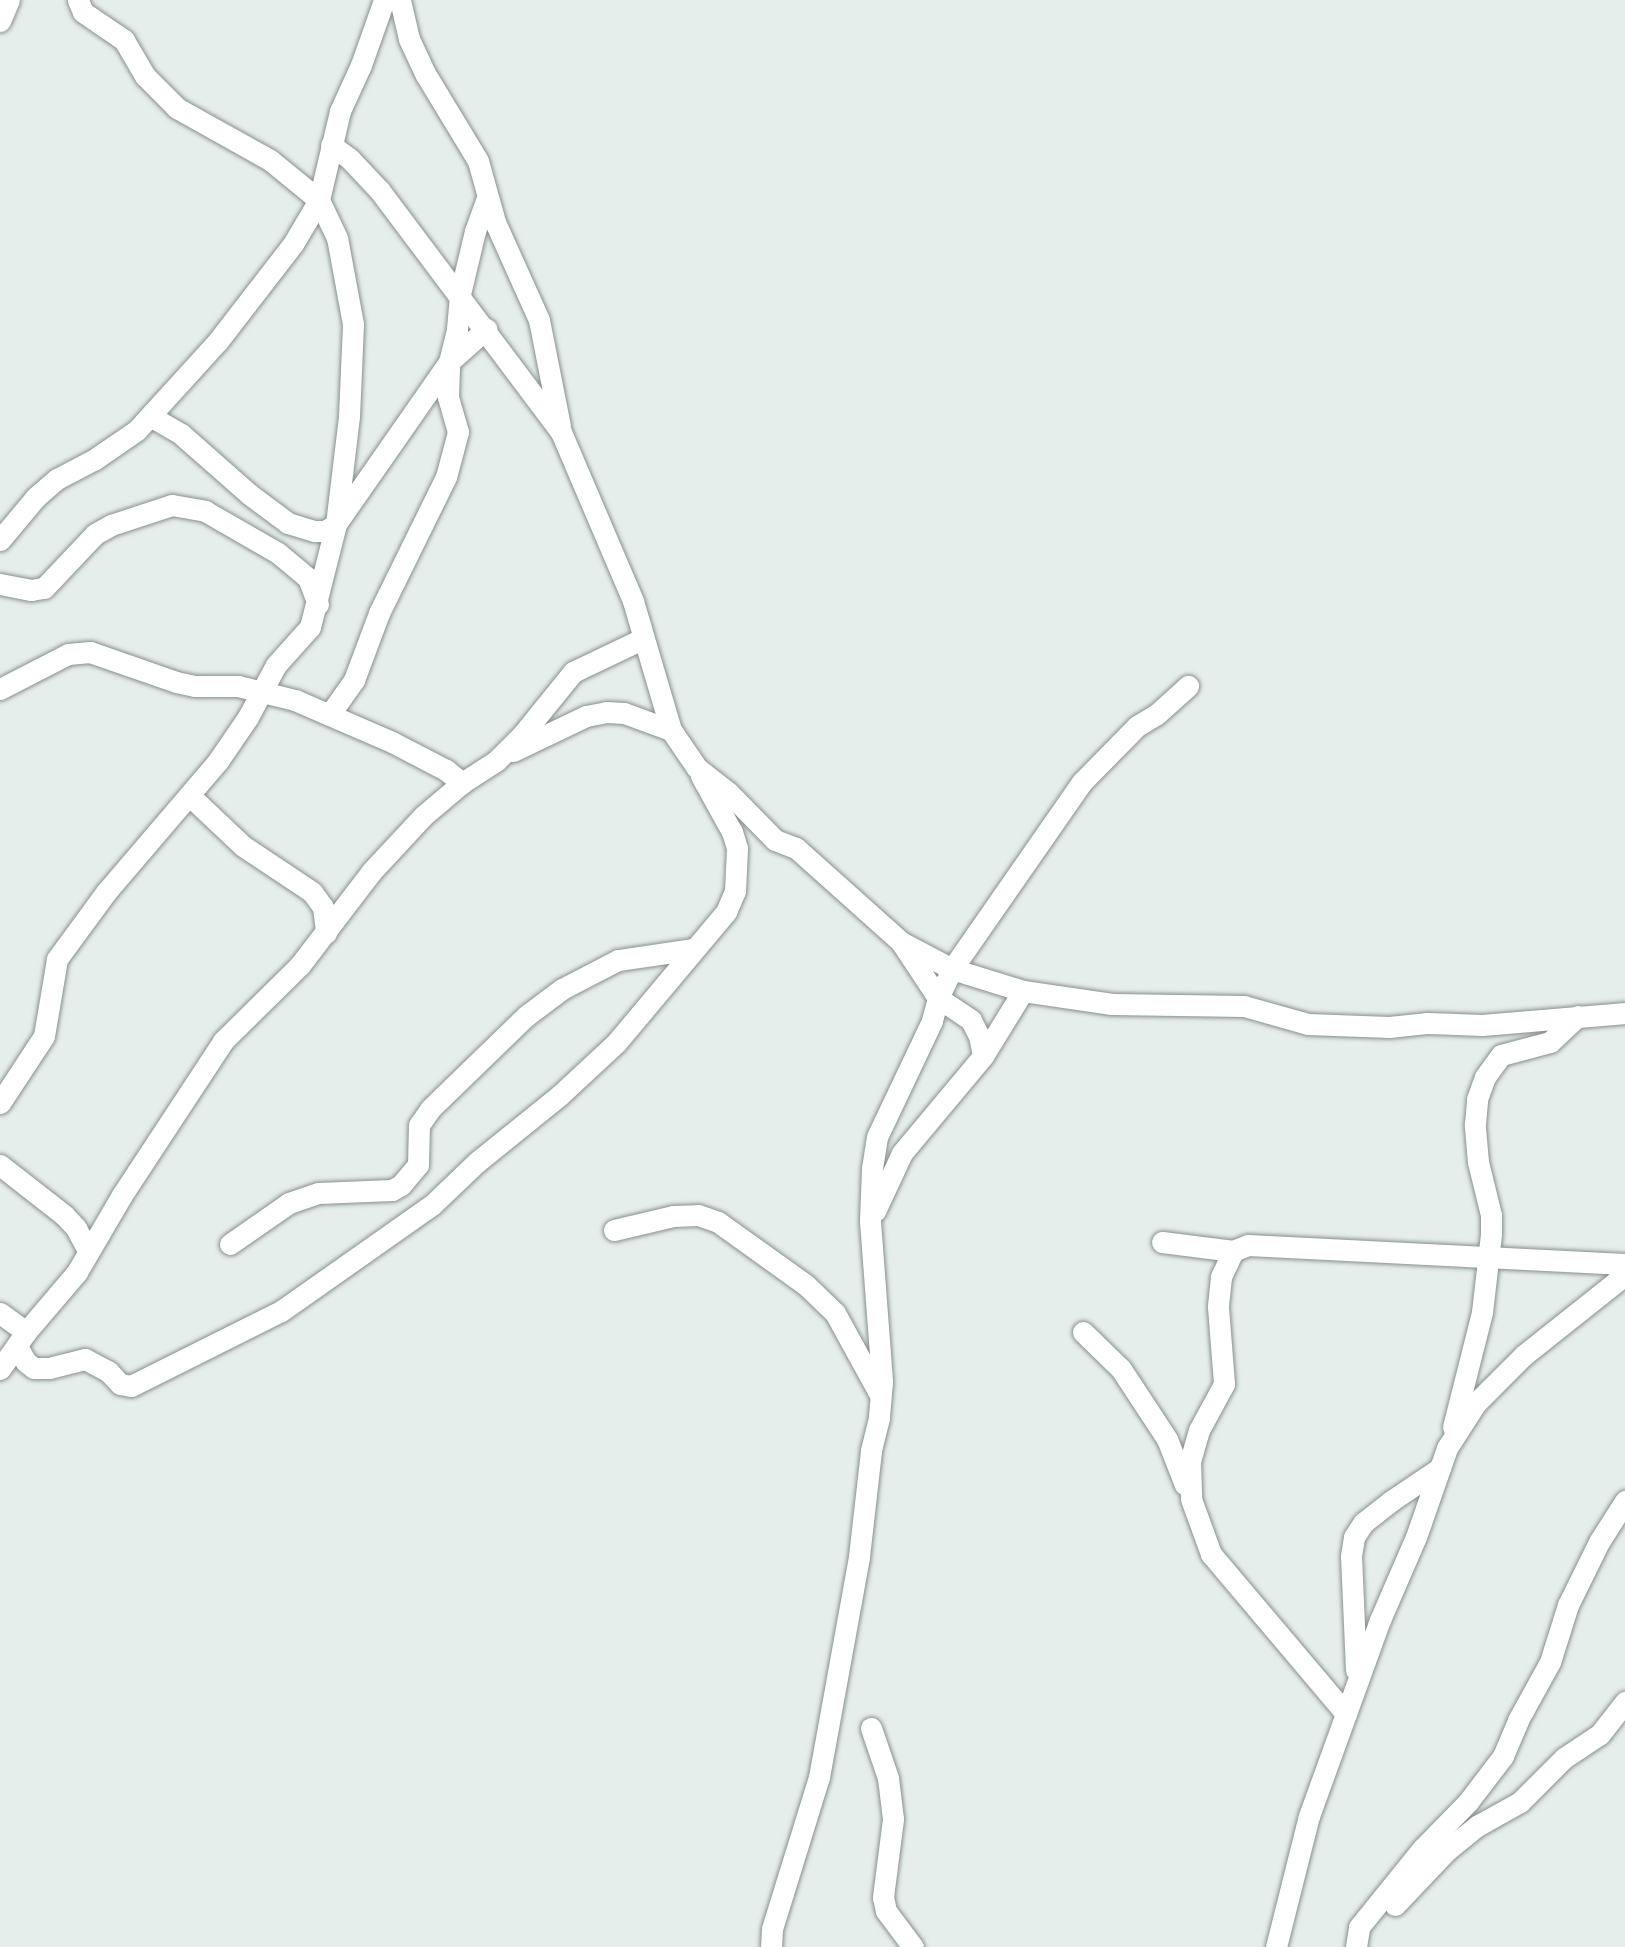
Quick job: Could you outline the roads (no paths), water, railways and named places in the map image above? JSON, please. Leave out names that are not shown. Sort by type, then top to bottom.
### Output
[{"type":"street","points":[[0,21],[9,0]]},
{"type":"street","points":[[0,1103],[44,1036],[57,959],[107,891],[190,796],[248,717],[282,657],[303,638],[318,604],[337,524],[346,461],[353,324],[337,238],[319,200],[264,156],[177,108],[145,76],[124,40],[83,12],[78,0]]},
{"type":"street","points":[[0,540],[36,497],[57,479],[115,446],[150,416],[253,297],[293,244],[319,200],[340,111],[361,65],[384,0]]},
{"type":"street","points":[[0,1313],[22,1339],[26,1362],[34,1368],[85,1359],[108,1371],[120,1384],[131,1386],[281,1311],[432,1205],[477,1162],[560,1095],[616,1043],[726,912],[735,891],[737,848],[732,832],[697,768],[671,730],[642,639],[633,601],[561,432],[539,320],[487,198],[478,161],[468,139],[426,75],[409,39],[400,0]]},
{"type":"street","points":[[331,145],[349,158],[380,191],[486,328],[561,432]]},
{"type":"street","points":[[330,714],[354,680],[379,613],[446,477],[458,432],[448,397],[449,362],[457,330],[460,294],[475,231],[487,198]]},
{"type":"street","points":[[150,416],[181,435],[249,494],[288,523],[315,531],[325,531],[337,524],[449,362],[486,328]]},
{"type":"street","points":[[0,584],[31,590],[44,588],[95,534],[121,521],[172,505],[205,511],[287,560],[309,578],[318,604]]},
{"type":"street","points":[[496,761],[522,735],[573,672],[642,639]]},
{"type":"street","points":[[0,689],[80,651],[107,656],[195,687],[238,686],[261,690],[330,714],[422,757],[462,783]]},
{"type":"street","points":[[771,1947],[772,1929],[819,1777],[859,1557],[871,1451],[882,1398],[870,1221],[872,1168],[877,1137],[932,1021],[938,998],[952,969],[1082,782],[1137,726],[1157,714],[1188,686]]},
{"type":"street","points":[[0,1369],[69,1282],[122,1195],[223,1041],[300,965],[398,842],[462,783],[496,761],[586,716],[606,712],[624,713],[671,730]]},
{"type":"street","points":[[697,768],[728,792],[775,840],[796,848],[901,942],[952,969],[1023,991],[1112,1004],[1244,1006],[1308,1024],[1335,1025],[1482,1026],[1625,1013]]},
{"type":"street","points":[[190,796],[243,846],[312,892],[323,907],[326,933]]},
{"type":"street","points":[[901,942],[938,998],[971,1020],[979,1036],[983,1056]]},
{"type":"street","points":[[230,1244],[289,1203],[308,1196],[329,1190],[391,1190],[401,1185],[409,1179],[418,1164],[419,1125],[430,1109],[526,1016],[562,989],[618,960],[693,949]]},
{"type":"street","points":[[870,1221],[902,1153],[983,1056],[1023,991]]},
{"type":"street","points":[[1276,1947],[1309,1816],[1443,1458],[1472,1360],[1482,1312],[1491,1215],[1478,1161],[1475,1124],[1477,1099],[1485,1077],[1501,1055],[1550,1042],[1578,1016]]},
{"type":"street","points":[[0,1165],[64,1215],[76,1228],[89,1252]]},
{"type":"street","points":[[614,1230],[673,1216],[698,1215],[718,1222],[806,1285],[835,1313],[882,1398]]},
{"type":"street","points":[[1162,1242],[1233,1251],[1248,1245],[1625,1264]]},
{"type":"street","points":[[1191,1499],[1190,1462],[1199,1430],[1224,1384],[1218,1307],[1221,1277],[1233,1251]]},
{"type":"street","points":[[1356,1686],[1351,1556],[1354,1537],[1372,1516],[1443,1458],[1476,1403],[1524,1355],[1617,1281],[1625,1270]]},
{"type":"street","points":[[1083,1332],[1121,1368],[1167,1439],[1211,1554],[1346,1714]]},
{"type":"street","points":[[1358,1947],[1359,1927],[1423,1848],[1468,1802],[1503,1756],[1518,1720],[1550,1662],[1568,1605],[1599,1542],[1625,1501]]},
{"type":"street","points":[[1358,1947],[1404,1894],[1447,1851],[1477,1826],[1520,1802],[1564,1758],[1600,1734],[1625,1702]]},
{"type":"street","points":[[871,1728],[888,1778],[894,1819],[883,1897],[886,1912],[913,1947]]}]
